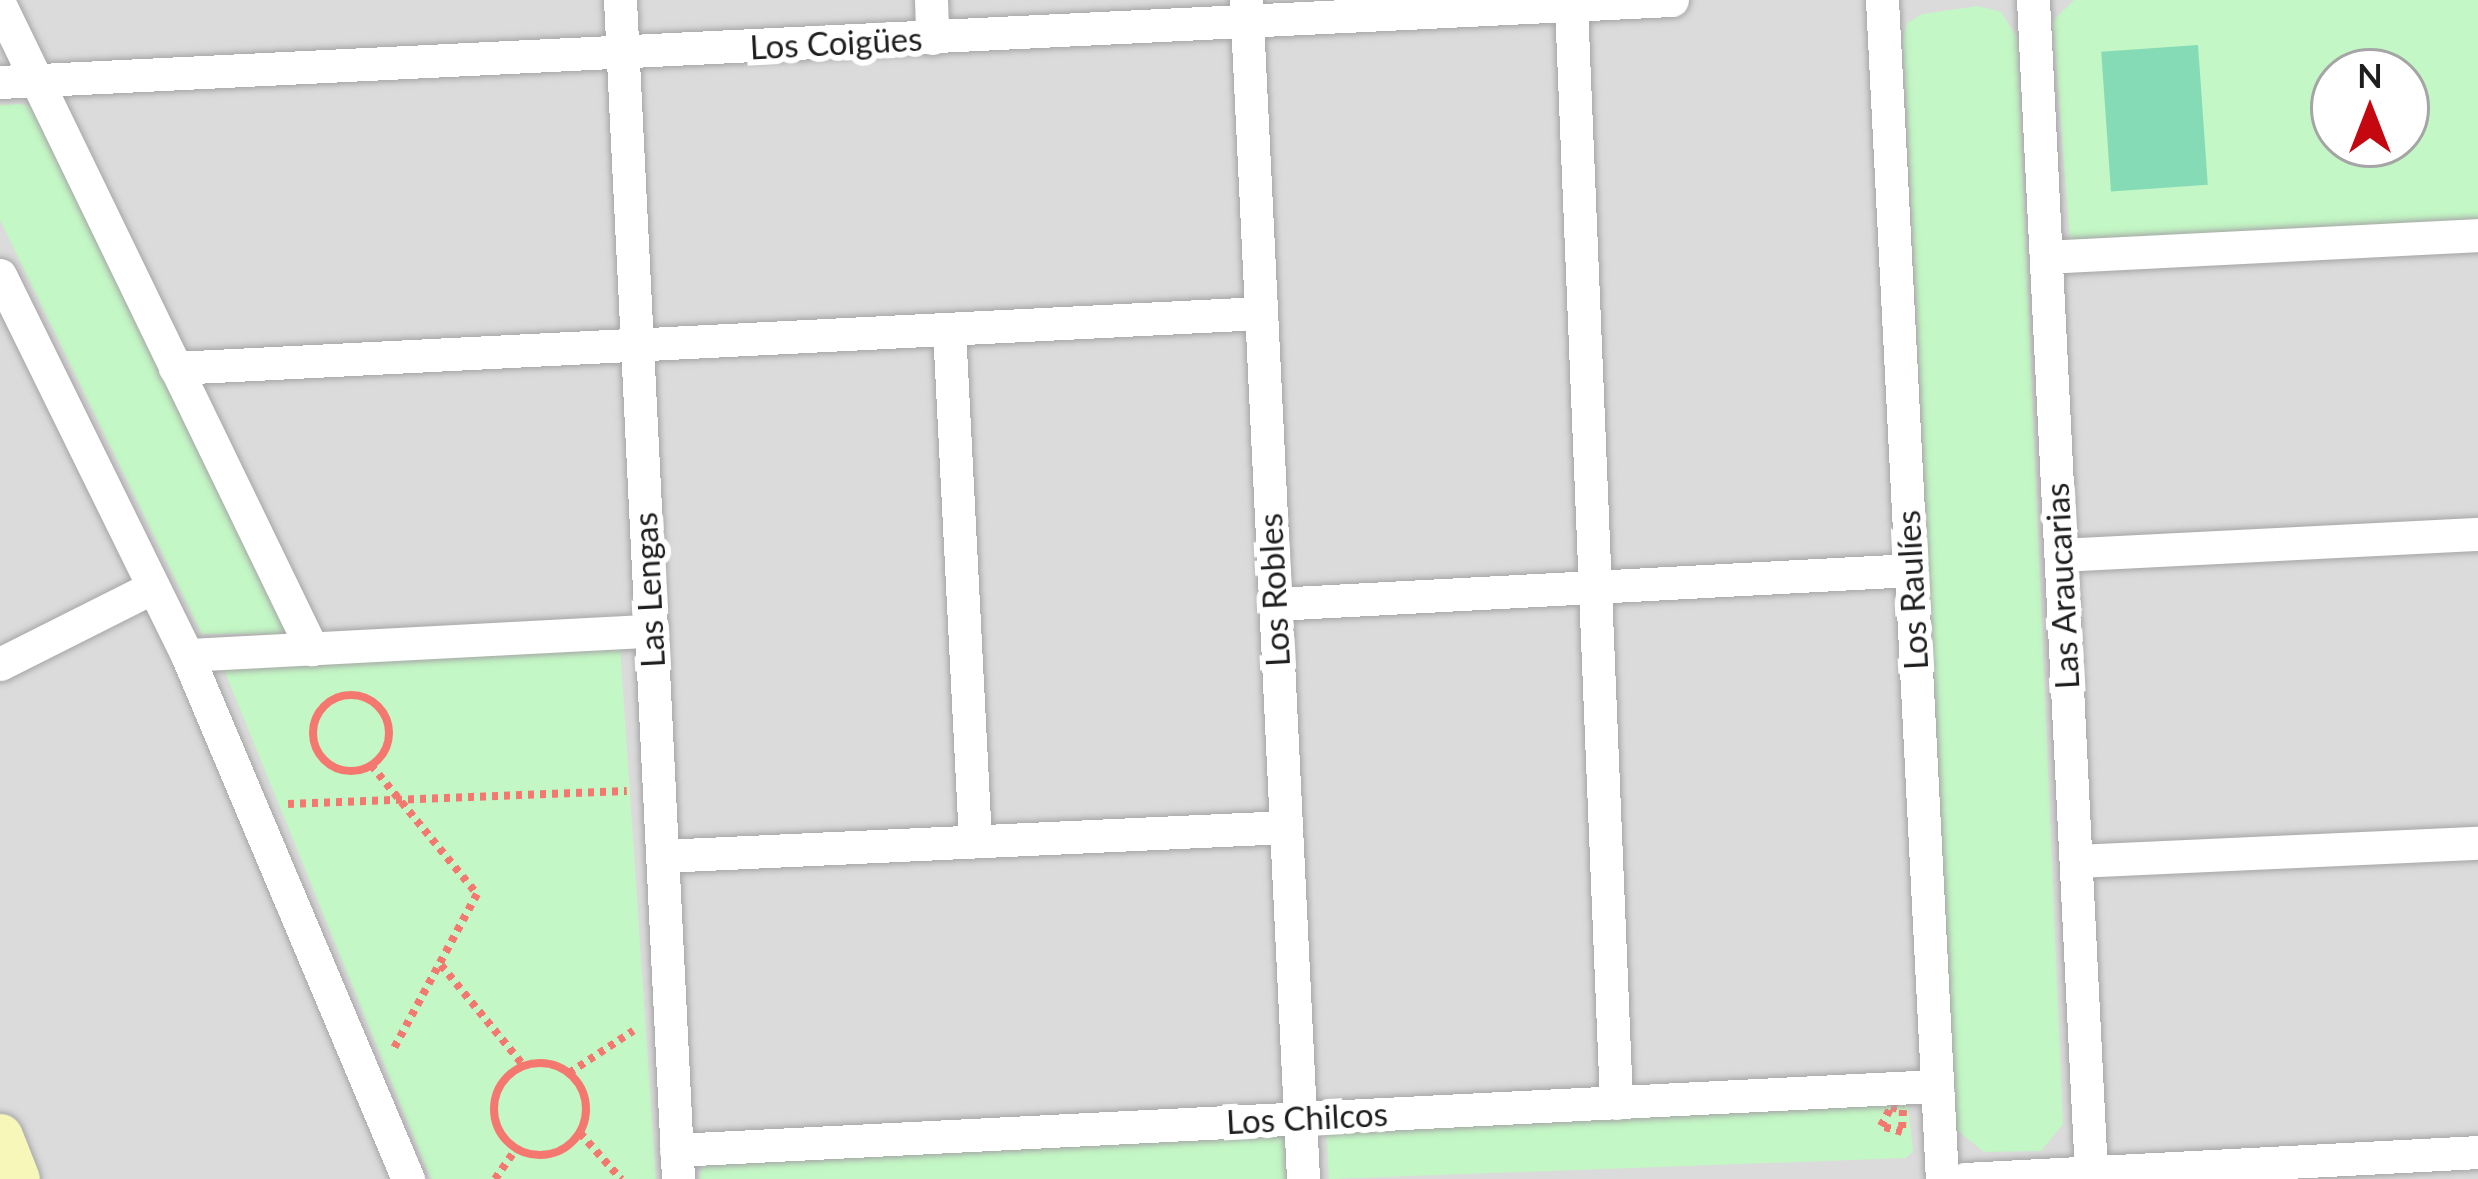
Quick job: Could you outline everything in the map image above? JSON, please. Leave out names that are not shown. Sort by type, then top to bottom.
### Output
[{"type":"main road","points":[[0,1136],[17,1179]]},
{"type":"street","name":"Las Lengas","points":[[620,0],[677,1165]]},
{"type":"street","points":[[931,0],[932,38]]},
{"type":"street","name":"Los Coigües","points":[[0,82],[932,38],[1246,11],[1672,0]]},
{"type":"street","name":"Los Raulíes","points":[[1882,0],[1942,1179]]},
{"type":"street","name":"Las Araucarias","points":[[2033,0],[2091,1172]]},
{"type":"street","points":[[0,5],[312,649]]},
{"type":"street","points":[[1571,5],[1616,1102]]},
{"type":"street","name":"Los Robles","points":[[1246,11],[1303,1179]]},
{"type":"street","points":[[2046,257],[2478,235]]},
{"type":"street","points":[[0,275],[187,655],[408,1179]]},
{"type":"street","points":[[175,368],[1261,313]]},
{"type":"street","points":[[949,328],[975,840]]},
{"type":"street","points":[[2061,555],[2478,534]]},
{"type":"street","points":[[1275,604],[1911,570]]},
{"type":"street","points":[[0,664],[153,587]]},
{"type":"street","points":[[187,655],[651,631]]},
{"type":"street","points":[[662,856],[1286,827]]},
{"type":"street","points":[[2076,861],[2478,843]]},
{"type":"street","name":"Los Chilcos","points":[[677,1165],[1300,1119],[1937,1086]]},
{"type":"street","points":[[1965,1179],[2478,1152]]},
{"type":"path","points":[[357,694],[384,713],[388,746],[371,765],[342,770],[318,752],[314,723],[332,699],[357,694]]},
{"type":"path","points":[[371,765],[476,894],[372,1089]]},
{"type":"path","points":[[251,806],[659,790]]},
{"type":"path","points":[[441,964],[523,1065]]},
{"type":"path","points":[[569,1073],[669,1006]]},
{"type":"path","points":[[580,1133],[544,1155],[516,1149],[499,1130],[494,1105],[503,1082],[523,1065],[547,1063],[569,1073],[585,1095],[580,1133],[621,1179]]},
{"type":"path","points":[[495,1179],[516,1149]]},
{"type":"shaded area","points":[[0,0],[2478,0],[2478,1179],[0,1179]]},
{"type":"green space","points":[[2074,0],[2478,0],[2478,226],[2070,241],[2053,21]]},
{"type":"green space","points":[[1978,6],[2001,12],[2017,37],[2063,1124],[2041,1151],[1984,1152],[1956,1129],[1903,40],[1907,23],[1922,14]]},
{"type":"green space","points":[[2198,45],[2208,185],[2111,191],[2101,52]]},
{"type":"green space","points":[[0,105],[32,107],[288,626],[285,634],[202,634],[0,220]]},
{"type":"green space","points":[[620,646],[656,1179],[431,1179],[223,667]]},
{"type":"green space","points":[[1907,1098],[1913,1151],[1906,1158],[1329,1179],[1326,1126]]},
{"type":"green space","points":[[1285,1128],[1287,1179],[699,1179],[702,1161]]}]
